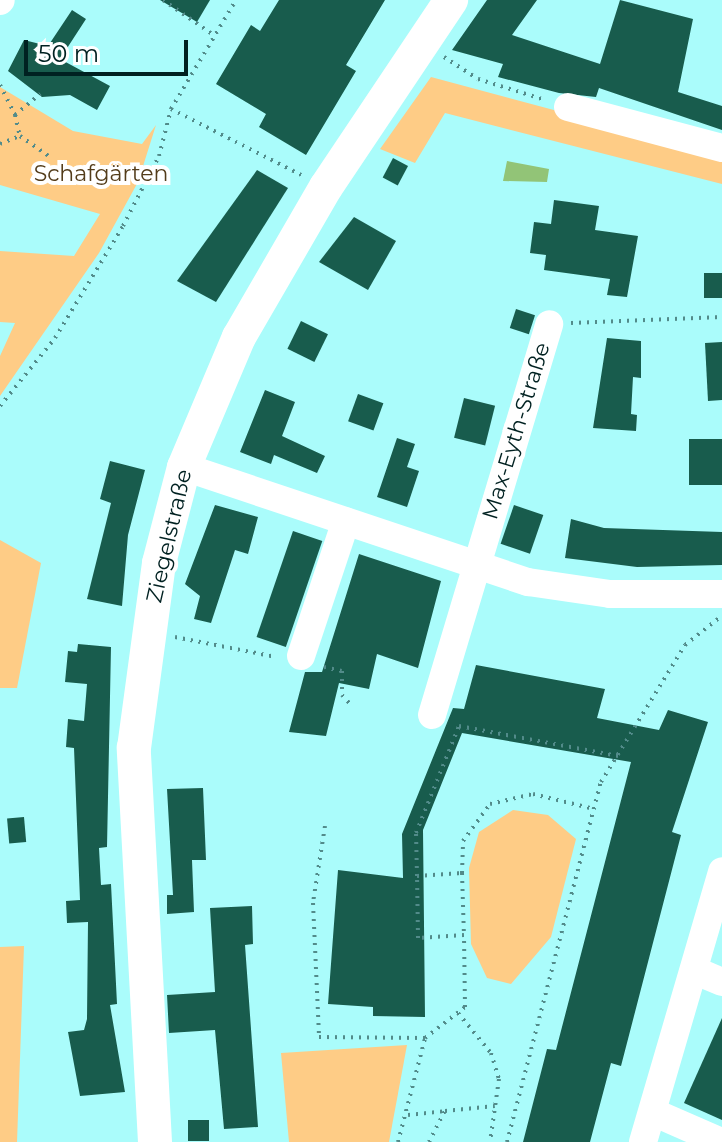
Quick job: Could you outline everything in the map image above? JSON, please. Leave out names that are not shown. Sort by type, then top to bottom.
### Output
[{"type":"main road","name":"Ziegelstraße","points":[[155,1142],[134,748],[147,631],[184,467],[239,337],[326,187],[451,0]]},
{"type":"street","points":[[568,107],[722,148]]},
{"type":"street","name":"Max-Eyth-Straße","points":[[432,715],[473,566],[549,324]]},
{"type":"street","points":[[184,467],[473,566],[610,594],[721,602]]},
{"type":"street","points":[[299,660],[346,521]]},
{"type":"street","points":[[643,1142],[709,977],[722,871]]},
{"type":"street","points":[[655,1113],[721,1142]]},
{"type":"path","points":[[163,0],[215,36]]},
{"type":"path","points":[[0,406],[55,338],[123,226],[159,156],[171,109],[236,0]]},
{"type":"path","points":[[421,42],[478,79],[568,107]]},
{"type":"path","points":[[0,85],[15,115],[20,136],[50,157]]},
{"type":"path","points":[[15,115],[40,94]]},
{"type":"path","points":[[171,109],[326,187]]},
{"type":"path","points":[[0,144],[20,136]]},
{"type":"path","name":"Max-Eyth-Straße","points":[[549,324],[722,317]]},
{"type":"path","points":[[507,1142],[594,809],[618,756],[685,645],[703,636],[721,602]]},
{"type":"path","points":[[147,631],[342,671],[342,695],[352,706]]},
{"type":"path","points":[[464,935],[418,938],[416,833],[459,726],[618,756]]},
{"type":"path","points":[[325,826],[313,903],[319,1037],[425,1038],[465,1007],[463,841],[490,804],[533,794],[594,809]]},
{"type":"path","points":[[417,876],[462,873]]},
{"type":"path","points":[[458,1013],[491,1053],[499,1079],[490,1142]]},
{"type":"path","points":[[398,1142],[408,1115],[425,1038]]},
{"type":"path","points":[[408,1115],[495,1106]]},
{"type":"path","points":[[429,1142],[445,1111]]},
{"type":"green space","points":[[431,77],[722,155],[722,184],[445,113],[415,163],[380,149]]},
{"type":"green space","name":"Schafgärten","points":[[0,87],[73,131],[142,144],[156,125],[138,182],[99,253],[0,396],[0,356],[15,323],[0,322],[0,251],[74,256],[100,214],[0,185]]},
{"type":"green space","points":[[0,540],[41,563],[17,688],[0,688]]},
{"type":"green space","points":[[513,810],[548,815],[576,839],[551,937],[511,984],[487,978],[471,944],[469,868],[479,832]]},
{"type":"green space","points":[[24,946],[17,1142],[0,1142],[0,947]]},
{"type":"green space","points":[[407,1045],[389,1142],[289,1142],[281,1053]]},
{"type":"shaded area","points":[[507,161],[549,169],[547,182],[503,181]]},
{"type":"building","points":[[160,0],[210,0],[197,22]]},
{"type":"building","points":[[279,0],[385,0],[346,65],[356,71],[306,155],[259,127],[266,114],[216,84],[251,25],[260,31]]},
{"type":"building","points":[[487,0],[537,0],[512,35],[600,64],[620,0],[693,19],[678,92],[722,106],[722,130],[599,88],[596,97],[559,93],[498,77],[503,64],[452,50]]},
{"type":"building","points":[[72,10],[86,19],[60,59],[110,86],[97,110],[70,95],[42,97],[8,71],[24,40],[48,46]]},
{"type":"building","points":[[393,158],[408,166],[398,185],[383,177]]},
{"type":"building","points":[[257,170],[288,188],[216,302],[177,281]]},
{"type":"building","points":[[554,200],[599,206],[595,230],[638,236],[627,297],[607,295],[610,279],[544,270],[546,255],[530,253],[534,222],[551,224]]},
{"type":"building","points":[[354,217],[396,241],[368,290],[319,262]]},
{"type":"building","points":[[704,273],[722,273],[722,298],[704,298]]},
{"type":"building","points":[[516,309],[535,315],[529,334],[510,328]]},
{"type":"building","points":[[301,321],[328,334],[314,362],[287,349]]},
{"type":"building","points":[[607,338],[641,341],[641,378],[633,377],[631,414],[637,415],[636,431],[593,428]]},
{"type":"building","points":[[722,342],[722,400],[708,401],[705,343]]},
{"type":"building","points":[[265,390],[295,402],[282,436],[325,456],[317,473],[274,455],[271,464],[240,452]]},
{"type":"building","points":[[358,394],[383,403],[373,430],[348,421]]},
{"type":"building","points":[[464,398],[495,406],[485,446],[454,438]]},
{"type":"building","points":[[397,438],[415,444],[407,467],[419,471],[407,507],[377,497]]},
{"type":"building","points":[[689,439],[722,439],[722,485],[689,485]]},
{"type":"building","points":[[110,461],[145,470],[128,535],[122,606],[87,599],[111,503],[100,499]]},
{"type":"building","points":[[215,505],[258,517],[248,554],[235,550],[211,623],[194,619],[200,596],[185,584]]},
{"type":"building","points":[[514,505],[543,515],[530,554],[501,544]]},
{"type":"building","points":[[571,519],[604,528],[722,532],[722,565],[637,567],[565,558]]},
{"type":"building","points":[[293,531],[322,541],[286,647],[257,637]]},
{"type":"building","points":[[359,554],[441,581],[418,668],[377,654],[369,689],[339,683],[326,736],[289,732],[305,672],[322,672]]},
{"type":"building","points":[[78,644],[111,647],[107,847],[99,848],[101,885],[111,884],[117,1004],[110,1005],[125,1092],[80,1096],[68,1032],[84,1030],[87,1019],[88,922],[67,923],[66,901],[80,900],[74,748],[66,747],[68,719],[84,721],[87,684],[65,682],[68,651],[77,652]]},
{"type":"building","points":[[476,665],[605,689],[597,718],[659,730],[668,710],[708,722],[672,832],[681,835],[621,1066],[611,1063],[590,1142],[523,1142],[547,1049],[556,1050],[631,762],[462,733],[423,830],[425,1017],[373,1016],[373,1007],[328,1004],[338,870],[403,878],[402,834],[453,708],[464,709]]},
{"type":"building","points":[[203,788],[206,860],[192,860],[194,912],[167,914],[167,895],[173,895],[167,789]]},
{"type":"building","points":[[24,817],[26,842],[9,843],[7,818]]},
{"type":"building","points":[[252,906],[253,944],[245,945],[258,1127],[224,1129],[215,1030],[169,1033],[167,995],[215,992],[210,908]]},
{"type":"building","points":[[722,1018],[722,1120],[684,1103]]},
{"type":"building","points":[[188,1120],[209,1120],[209,1141],[188,1141]]}]
